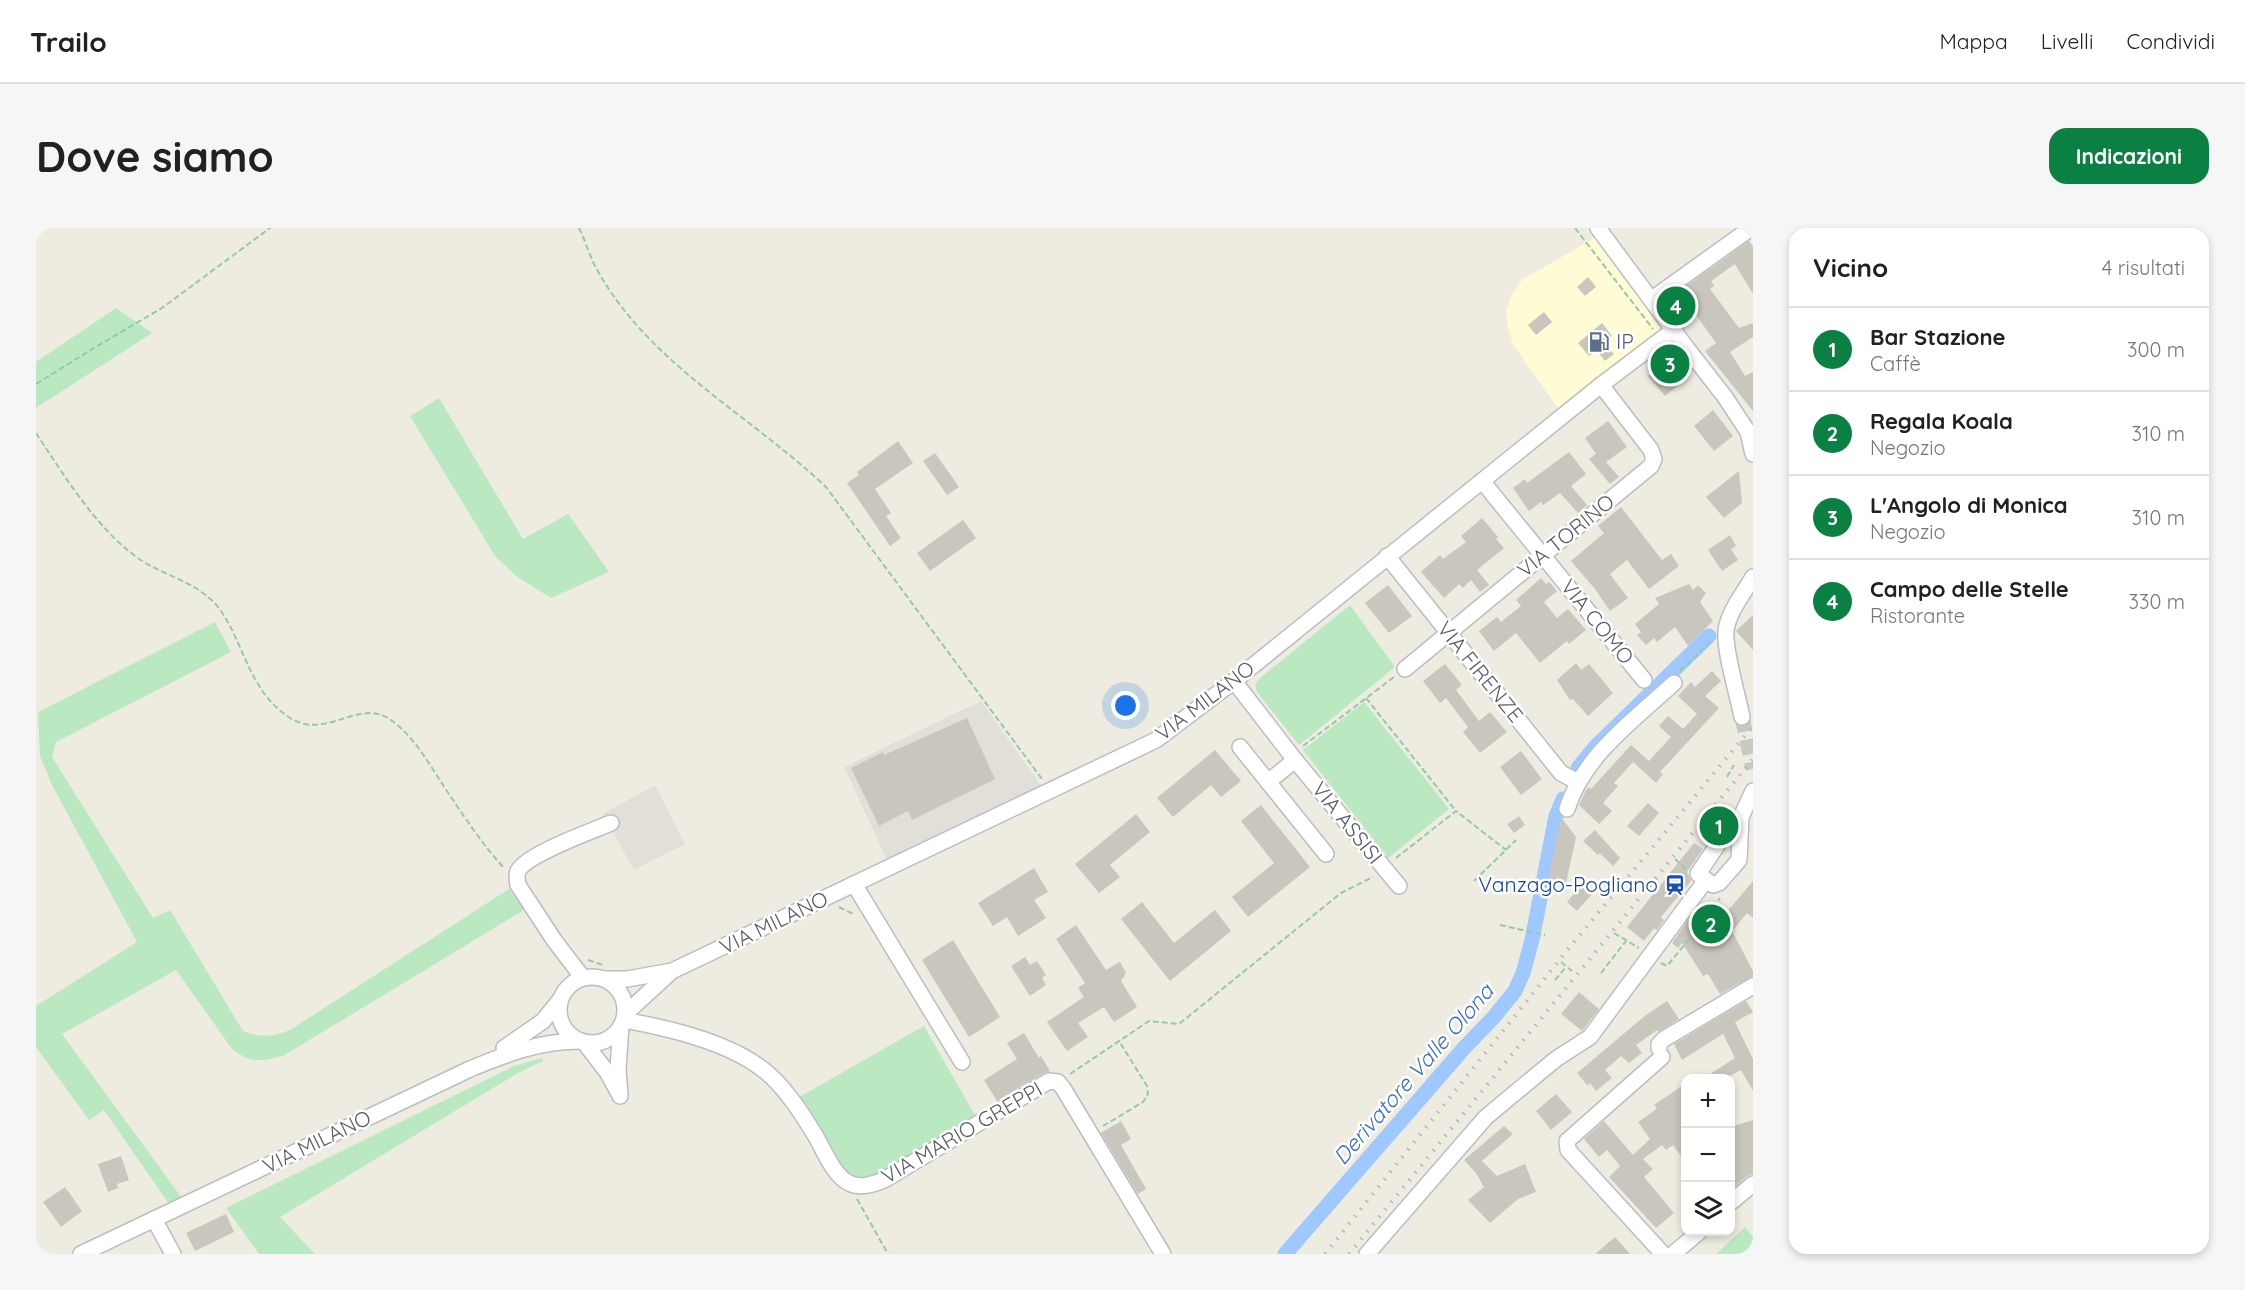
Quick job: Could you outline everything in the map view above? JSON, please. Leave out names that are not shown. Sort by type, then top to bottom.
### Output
[{"type":"street","points":[[1598,228],[1737,414],[1748,432],[1753,454]]},
{"type":"street","points":[[1652,299],[1751,228]]},
{"type":"street","name":"VIA MILANO","points":[[607,973],[627,979],[672,971],[1156,740],[1234,681],[1601,385],[1675,329]]},
{"type":"street","name":"VIA TORINO","points":[[1405,669],[1651,466],[1654,459],[1651,450],[1601,385]]},
{"type":"street","name":"VIA COMO","points":[[1482,481],[1644,680]]},
{"type":"street","name":"VIA FIRENZE","points":[[1387,556],[1562,773],[1578,782]]},
{"type":"street","points":[[1742,717],[1726,631],[1729,620],[1753,577]]},
{"type":"street","name":"VIA ASSISI","points":[[1234,681],[1399,886]]},
{"type":"street","points":[[1567,809],[1578,782],[1615,738],[1674,683]]},
{"type":"street","name":"VIA ASSISI","points":[[1240,747],[1326,854]]},
{"type":"street","points":[[1268,782],[1293,757]]},
{"type":"street","points":[[1741,817],[1739,860],[1719,883],[1713,885],[1698,873],[1720,841],[1741,817],[1753,791]]},
{"type":"street","points":[[583,978],[554,940],[518,885],[516,877],[518,870],[524,864],[557,845],[611,823]]},
{"type":"street","points":[[1367,1254],[1486,1117],[1556,1059],[1590,1037],[1706,880]]},
{"type":"street","points":[[854,884],[962,1062]]},
{"type":"street","name":"VIA MILANO","points":[[623,1020],[672,971]]},
{"type":"street","points":[[607,973],[624,999],[618,1069],[620,1096],[607,1072],[582,1042],[566,1031],[560,1022],[558,1011],[565,990],[573,982],[607,973]]},
{"type":"street","points":[[1663,1254],[1568,1150],[1567,1141],[1661,1053],[1659,1044],[1664,1039],[1751,992]]},
{"type":"street","name":"VIA MILANO","points":[[470,1069],[521,1038],[543,1021],[560,1000]]},
{"type":"street","points":[[582,1042],[597,1043],[606,1040],[623,1020]]},
{"type":"street","name":"VIA MARIO GREPPI","points":[[623,1020],[675,1032],[731,1050],[763,1069],[790,1100],[842,1177],[856,1186],[871,1185],[884,1180],[1049,1082],[1058,1082],[1163,1254]]},
{"type":"street","name":"VIA MILANO","points":[[81,1254],[470,1069],[514,1051],[544,1044],[582,1042]]},
{"type":"street","points":[[1735,1200],[1753,1184]]},
{"type":"street","points":[[159,1217],[173,1254]]},
{"type":"street","points":[[1674,1254],[1694,1236]]},
{"type":"path","points":[[36,384],[162,308],[270,228]]},
{"type":"path","points":[[579,228],[596,266],[644,333],[695,382],[782,448],[826,488],[1050,791]]},
{"type":"path","points":[[1575,228],[1659,340]]},
{"type":"path","points":[[36,433],[96,518],[116,541],[156,569],[195,586],[209,596],[222,613],[251,674],[276,708],[294,721],[321,726],[362,713],[387,718],[402,730],[422,754],[456,806],[497,861],[516,877]]},
{"type":"path","points":[[1674,683],[1672,679],[1715,637]]},
{"type":"path","points":[[1293,757],[1405,669]]},
{"type":"path","points":[[1366,698],[1456,811],[1506,850]]},
{"type":"path","points":[[1726,777],[1734,765]]},
{"type":"path","points":[[1058,1082],[1149,1021],[1179,1024],[1341,893],[1369,880],[1456,811]]},
{"type":"path","points":[[1474,881],[1516,840]]},
{"type":"path","points":[[1675,859],[1690,872]]},
{"type":"path","points":[[1500,925],[1545,935]]},
{"type":"path","points":[[1614,933],[1619,937]]},
{"type":"path","points":[[1601,973],[1626,941]]},
{"type":"path","points":[[588,960],[607,973]]},
{"type":"path","points":[[1561,962],[1572,971]]},
{"type":"path","points":[[1555,980],[1566,967]]},
{"type":"path","points":[[1087,1127],[1104,1125],[1143,1102],[1148,1094],[1147,1086],[1119,1041]]},
{"type":"path","points":[[856,1186],[856,1195],[864,1213],[888,1254]]},
{"type":"shaded area","points":[[1596,237],[1664,327],[1560,411],[1514,346],[1508,328],[1506,311],[1512,294],[1522,280]]},
{"type":"shaded area","points":[[981,701],[1044,790],[888,862],[844,767]]},
{"type":"shaded area","points":[[655,785],[685,844],[634,870],[603,814]]},
{"type":"green space","points":[[116,308],[152,333],[36,408],[36,362]]},
{"type":"green space","points":[[439,398],[523,539],[568,514],[609,572],[551,598],[516,576],[495,556],[410,416]]},
{"type":"green space","points":[[1350,605],[1395,667],[1299,745],[1257,692],[1255,685],[1260,678]]},
{"type":"green space","points":[[215,622],[231,652],[56,742],[52,757],[153,918],[170,910],[243,1031],[266,1036],[290,1030],[509,889],[524,910],[283,1056],[256,1060],[245,1057],[232,1049],[176,970],[62,1034],[182,1198],[169,1204],[104,1110],[89,1120],[36,1047],[36,1006],[137,942],[52,785],[40,756],[38,712]]},
{"type":"green space","points":[[1364,702],[1449,809],[1388,858],[1303,750]]},
{"type":"green space","points":[[924,1026],[976,1117],[882,1173],[865,1178],[847,1174],[817,1125],[794,1100]]},
{"type":"green space","points":[[542,1058],[543,1061],[518,1073],[280,1217],[315,1254],[259,1254],[226,1208],[514,1066]]},
{"type":"green space","points":[[1745,1227],[1753,1237],[1753,1254],[1716,1254]]},
{"type":"building","points":[[1749,241],[1753,247],[1753,294],[1735,264],[1711,281],[1714,286],[1710,289],[1739,328],[1753,323],[1753,337],[1730,352],[1745,376],[1753,372],[1753,411],[1705,351],[1716,343],[1693,311],[1679,320],[1665,301]]},
{"type":"building","points":[[1588,277],[1596,287],[1585,296],[1577,287]]},
{"type":"building","points":[[1544,312],[1552,322],[1536,335],[1528,325]]},
{"type":"building","points":[[1602,323],[1612,336],[1604,343],[1614,354],[1605,361],[1596,350],[1589,356],[1578,343]]},
{"type":"building","points":[[1652,358],[1673,360],[1685,373],[1678,379],[1681,383],[1665,396],[1648,376],[1657,368],[1650,360]]},
{"type":"building","points":[[1713,410],[1733,436],[1714,451],[1694,426]]},
{"type":"building","points":[[1608,421],[1627,447],[1606,462],[1619,477],[1610,484],[1589,459],[1596,454],[1585,438]]},
{"type":"building","points":[[898,441],[913,463],[875,489],[891,513],[886,516],[901,538],[890,546],[847,483],[859,475],[857,472]]},
{"type":"building","points":[[1569,452],[1586,474],[1571,486],[1587,505],[1578,513],[1560,493],[1543,505],[1541,502],[1529,511],[1513,488],[1525,479],[1527,483]]},
{"type":"building","points":[[935,453],[959,487],[947,495],[923,461]]},
{"type":"building","points":[[1739,471],[1742,503],[1724,518],[1706,497]]},
{"type":"building","points":[[1621,507],[1662,560],[1671,554],[1679,566],[1649,589],[1627,560],[1610,574],[1628,598],[1610,611],[1571,561],[1604,533],[1598,526]]},
{"type":"building","points":[[1482,518],[1504,548],[1477,570],[1489,585],[1480,592],[1471,580],[1463,588],[1459,584],[1444,598],[1421,572],[1440,555],[1443,559],[1466,542],[1461,536]]},
{"type":"building","points":[[963,520],[976,538],[930,571],[917,553]]},
{"type":"building","points":[[1730,535],[1736,546],[1731,549],[1738,560],[1722,571],[1708,550]]},
{"type":"building","points":[[1541,578],[1546,584],[1549,582],[1557,591],[1544,602],[1557,618],[1568,609],[1586,630],[1569,644],[1567,641],[1540,663],[1516,633],[1494,651],[1479,631],[1497,617],[1501,622],[1521,606],[1516,600]]},
{"type":"building","points":[[1689,584],[1693,590],[1698,585],[1706,593],[1700,602],[1713,621],[1688,646],[1675,627],[1657,642],[1654,638],[1646,645],[1637,635],[1641,632],[1635,624],[1659,604],[1655,598]]},
{"type":"building","points":[[1388,585],[1412,616],[1389,633],[1365,603]]},
{"type":"building","points":[[1753,615],[1753,650],[1736,631]]},
{"type":"building","points":[[1576,663],[1581,670],[1589,664],[1613,693],[1588,716],[1573,699],[1570,700],[1557,680]]},
{"type":"building","points":[[1445,664],[1462,685],[1456,690],[1479,721],[1490,712],[1507,732],[1480,753],[1463,732],[1468,727],[1446,698],[1440,703],[1423,681]]},
{"type":"building","points":[[1712,671],[1721,681],[1705,696],[1719,708],[1660,772],[1663,774],[1656,783],[1633,762],[1614,783],[1618,786],[1603,803],[1612,811],[1599,824],[1579,805],[1586,790],[1589,787],[1591,789],[1631,745],[1649,761],[1671,737],[1659,726],[1668,716],[1683,729],[1697,714],[1678,696],[1691,682],[1695,687]]},
{"type":"building","points":[[967,718],[995,779],[912,820],[908,811],[879,826],[851,768],[883,752],[884,755]]},
{"type":"building","points":[[1215,750],[1241,781],[1221,797],[1211,785],[1173,817],[1157,798]]},
{"type":"building","points":[[1521,751],[1542,779],[1521,795],[1500,767]]},
{"type":"building","points":[[1648,803],[1659,813],[1639,836],[1627,826]]},
{"type":"building","points":[[1261,805],[1310,867],[1248,917],[1232,897],[1274,863],[1241,821]]},
{"type":"building","points":[[1724,812],[1728,817],[1711,836],[1707,832]]},
{"type":"building","points":[[1136,814],[1150,832],[1110,865],[1120,877],[1099,893],[1075,864]]},
{"type":"building","points":[[1519,816],[1525,825],[1514,833],[1507,824]]},
{"type":"building","points":[[1561,817],[1576,837],[1565,888],[1549,876]]},
{"type":"building","points":[[1595,830],[1620,858],[1613,866],[1583,841]]},
{"type":"building","points":[[1694,843],[1703,849],[1687,872],[1691,881],[1661,917],[1664,920],[1657,930],[1654,928],[1644,941],[1627,927]]},
{"type":"building","points":[[1034,868],[1048,892],[1034,900],[1046,918],[1018,936],[1007,917],[993,926],[978,903]]},
{"type":"building","points":[[1753,881],[1753,918],[1747,913],[1732,931],[1753,971],[1753,976],[1720,994],[1708,974],[1703,976],[1682,943],[1678,948],[1672,943],[1688,920],[1699,932],[1722,905],[1727,912]]},
{"type":"building","points":[[1584,882],[1595,891],[1577,911],[1567,902]]},
{"type":"building","points":[[1142,902],[1174,943],[1215,910],[1231,931],[1170,981],[1121,919]]},
{"type":"building","points":[[1076,925],[1106,970],[1120,962],[1126,973],[1121,981],[1137,1007],[1114,1022],[1104,1007],[1078,1023],[1088,1037],[1067,1051],[1047,1022],[1084,997],[1078,988],[1085,983],[1056,939]]},
{"type":"building","points":[[953,940],[1000,1017],[969,1037],[922,960]]},
{"type":"building","points":[[1025,957],[1030,965],[1037,961],[1046,975],[1042,978],[1046,985],[1030,996],[1011,966]]},
{"type":"building","points":[[1579,992],[1599,1009],[1582,1031],[1561,1014]]},
{"type":"building","points":[[1667,1001],[1679,1019],[1658,1032],[1657,1030],[1636,1045],[1642,1053],[1629,1063],[1621,1056],[1605,1070],[1612,1078],[1596,1091],[1590,1083],[1588,1086],[1577,1073],[1646,1015]]},
{"type":"building","points":[[1746,1001],[1753,1012],[1735,1022],[1753,1059],[1753,1091],[1741,1070],[1734,1074],[1710,1074],[1735,1058],[1723,1034],[1682,1060],[1674,1044]]},
{"type":"building","points":[[1024,1033],[1050,1071],[997,1101],[984,1080],[1017,1059],[1007,1043]]},
{"type":"building","points":[[1681,1086],[1681,1156],[1673,1145],[1666,1150],[1662,1145],[1643,1159],[1653,1169],[1644,1177],[1674,1213],[1656,1228],[1609,1177],[1620,1166],[1607,1150],[1599,1157],[1584,1139],[1604,1121],[1633,1155],[1650,1139],[1638,1122],[1657,1108],[1654,1105]]},
{"type":"building","points":[[1556,1094],[1572,1112],[1551,1130],[1536,1111]]},
{"type":"building","points":[[1753,1120],[1753,1174],[1735,1186],[1735,1128],[1735,1126]]},
{"type":"building","points":[[1121,1121],[1131,1139],[1121,1145],[1146,1189],[1138,1194],[1101,1133]]},
{"type":"building","points":[[1504,1126],[1513,1134],[1482,1161],[1497,1176],[1525,1164],[1536,1192],[1518,1199],[1490,1223],[1468,1200],[1484,1187],[1476,1173],[1464,1160]]},
{"type":"building","points":[[121,1156],[129,1180],[117,1184],[118,1188],[108,1192],[98,1164]]},
{"type":"building","points":[[65,1187],[82,1211],[61,1227],[43,1202]]},
{"type":"building","points":[[226,1214],[234,1232],[195,1251],[186,1233]]},
{"type":"building","points":[[1615,1237],[1630,1254],[1595,1254]]},
{"type":"waterway","name":"Derivatore Valle Olona","points":[[1578,768],[1596,746],[1709,636]]},
{"type":"waterway","name":"Derivatore Valle Olona","points":[[1285,1254],[1515,991],[1523,973],[1532,940],[1556,816],[1563,799]]},
{"type":"tunnel","points":[[1742,717],[1753,769]]},
{"type":"railway","points":[[1325,1254],[1565,953],[1753,726]]},
{"type":"railway","points":[[1349,1254],[1753,759]]},
{"type":"place","name":"Campo delle Stelle","points":[[1676,306]]},
{"type":"place","name":"IP","points":[[1599,342]]},
{"type":"place","name":"L'Angolo di Monica","points":[[1670,364]]},
{"type":"place","name":"Bar Stazione","points":[[1719,826]]},
{"type":"place","name":"Vanzago-Pogliano","points":[[1675,885]]},
{"type":"place","name":"Regala Koala","points":[[1711,924]]}]
